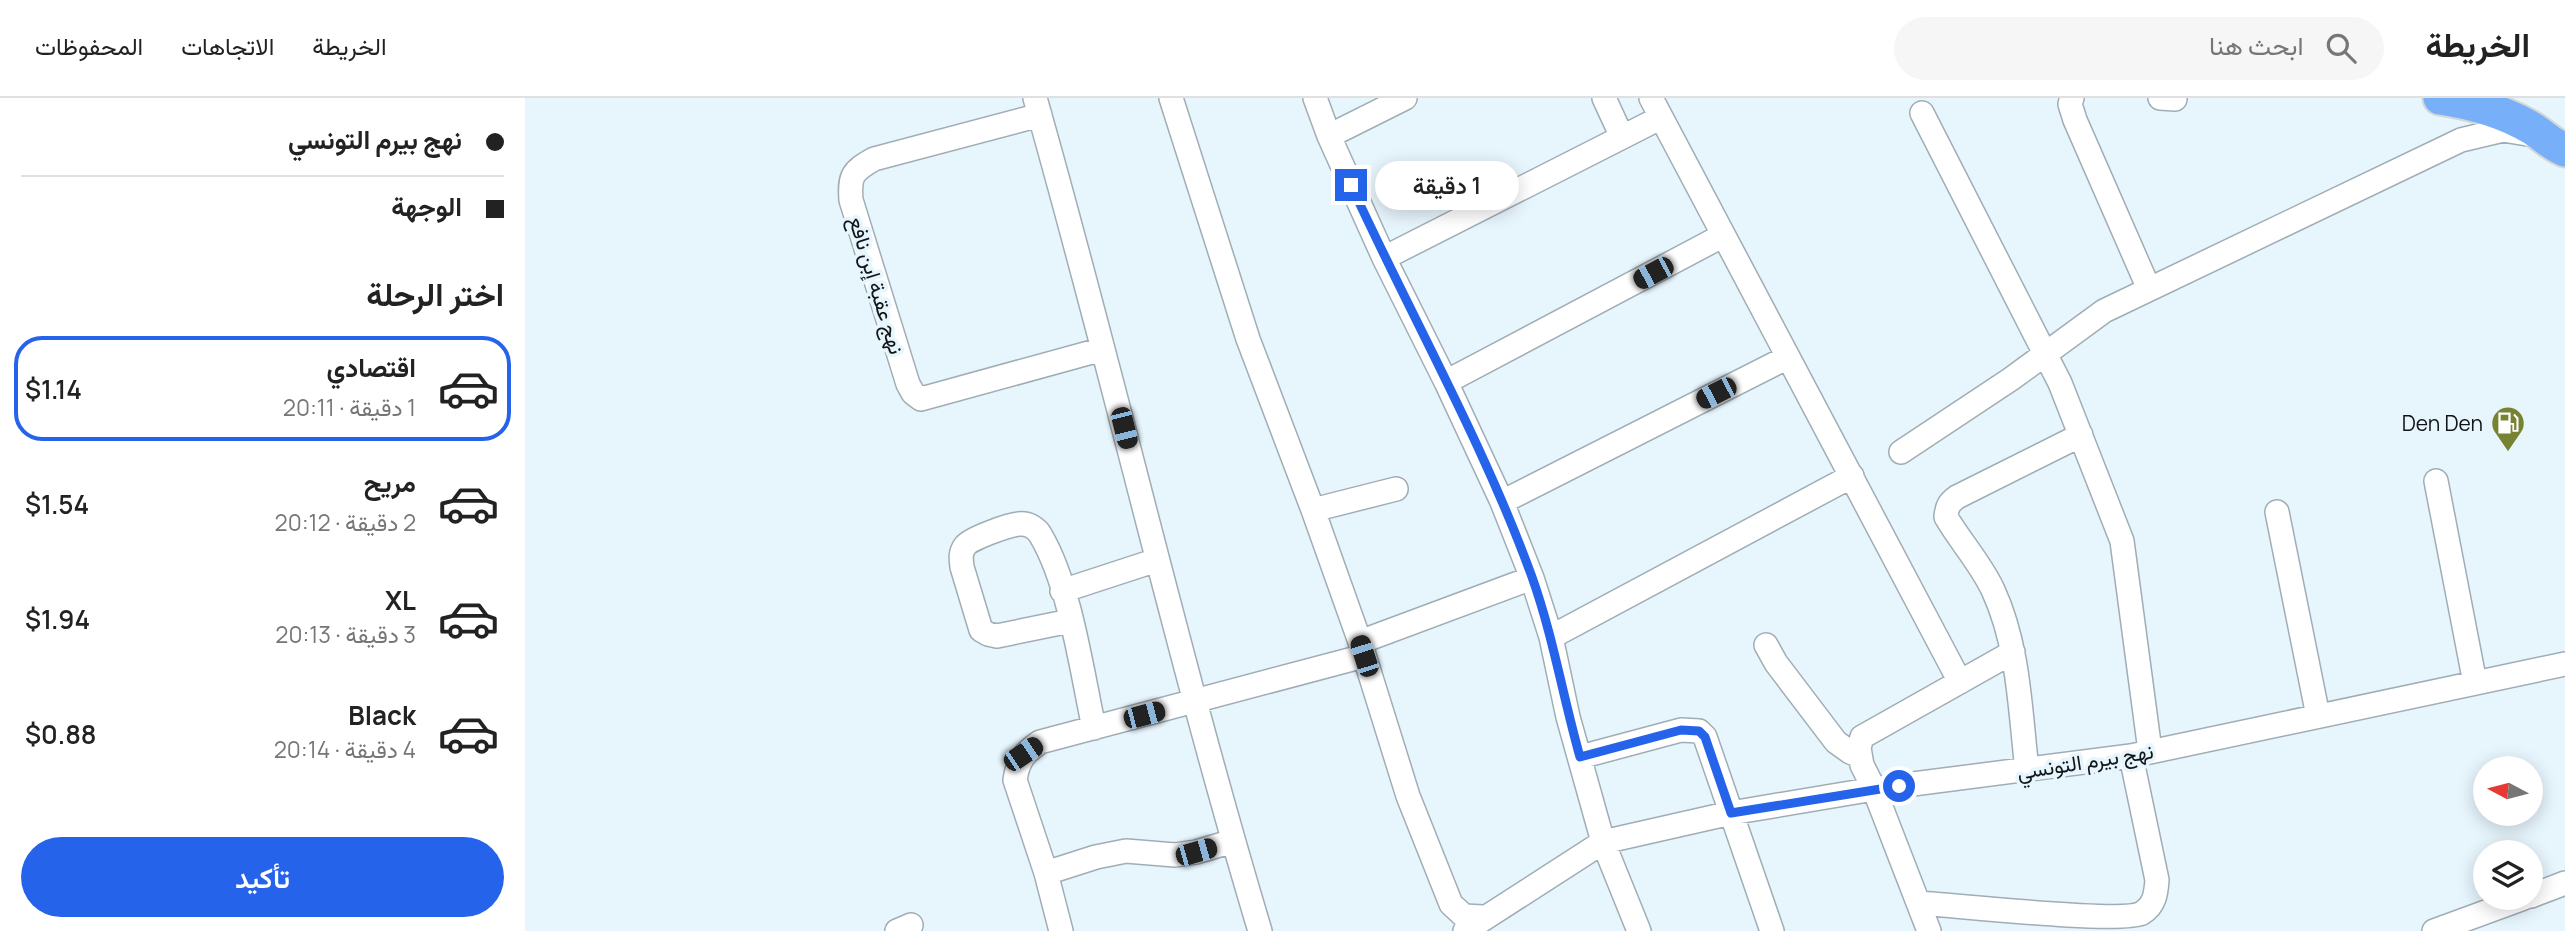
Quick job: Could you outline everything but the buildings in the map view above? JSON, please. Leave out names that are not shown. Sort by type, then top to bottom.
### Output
[{"type":"highway","points":[[2440,98],[2479,105],[2506,115],[2554,147]]},
{"type":"highway","points":[[2517,98],[2521,110],[2554,147]]},
{"type":"street","points":[[1171,98],[1248,339],[1362,649],[1408,796],[1451,904],[1474,924]]},
{"type":"street","points":[[1315,98],[1329,136],[1384,258],[1502,502],[1532,578],[1551,637],[1568,717],[1603,842],[1639,931]]},
{"type":"street","points":[[1329,136],[1405,98]]},
{"type":"street","points":[[1604,98],[1622,137]]},
{"type":"street","points":[[2072,98],[2070,104],[2075,120],[2148,289]]},
{"type":"street","points":[[1038,106],[1194,701],[1260,931]]},
{"type":"street","name":"نهج عقبة إبن نافع","points":[[1038,106],[874,159],[857,168],[853,174],[850,181],[851,200],[908,384],[913,393],[921,399],[1103,349]]},
{"type":"street","points":[[1384,258],[1622,137],[1655,108],[1960,682]]},
{"type":"street","points":[[1919,903],[2078,915],[2128,916],[2140,914],[2149,907],[2156,895],[2157,880],[2141,754],[2122,541],[2081,435],[2045,354],[1922,113]]},
{"type":"street","points":[[1901,452],[2011,380],[2104,311],[2461,140],[2503,130],[2522,132],[2554,147]]},
{"type":"street","points":[[1446,382],[1722,236]]},
{"type":"street","points":[[1502,502],[1788,357]]},
{"type":"street","points":[[2027,770],[2013,652],[2003,614],[1992,587],[1946,517],[1947,508],[1949,502],[1957,497],[2081,435]]},
{"type":"street","points":[[1551,637],[1852,476]]},
{"type":"street","points":[[2435,481],[2475,683]]},
{"type":"street","points":[[1313,510],[1397,489]]},
{"type":"street","points":[[2277,512],[2318,716]]},
{"type":"street","points":[[1070,621],[997,636],[981,630],[963,567],[963,548],[969,541],[1020,524],[1030,526],[1040,533],[1062,591],[1070,621],[1094,728]]},
{"type":"street","points":[[1062,591],[1157,560]]},
{"type":"street","points":[[1061,931],[1046,873],[1015,779],[1023,754],[1040,742],[1194,701],[1362,649],[1532,578]]},
{"type":"street","points":[[1766,645],[1776,663],[1836,742],[1860,756]]},
{"type":"street","points":[[1929,931],[1874,789],[1862,765],[1859,748],[1862,737],[2013,652]]},
{"type":"street","name":"نهج بيرم التونسي","points":[[1474,924],[1603,842],[1731,813],[1874,789],[2141,754],[2565,664]]},
{"type":"street","points":[[1580,757],[1681,730],[1699,731],[1705,737],[1772,931]]},
{"type":"street","points":[[1046,873],[1126,850],[1175,855],[1233,841]]},
{"type":"street","points":[[2543,891],[2565,883]]},
{"type":"street","points":[[2434,931],[2477,923],[2501,910]]},
{"type":"place","name":"Den Den","points":[[2508,453]]},
{"type":"route","points":[[1351,185],[1502,502],[1532,578],[1551,637],[1568,717],[1580,757],[1681,730],[1699,731],[1705,737],[1731,813],[1899,786]]}]
